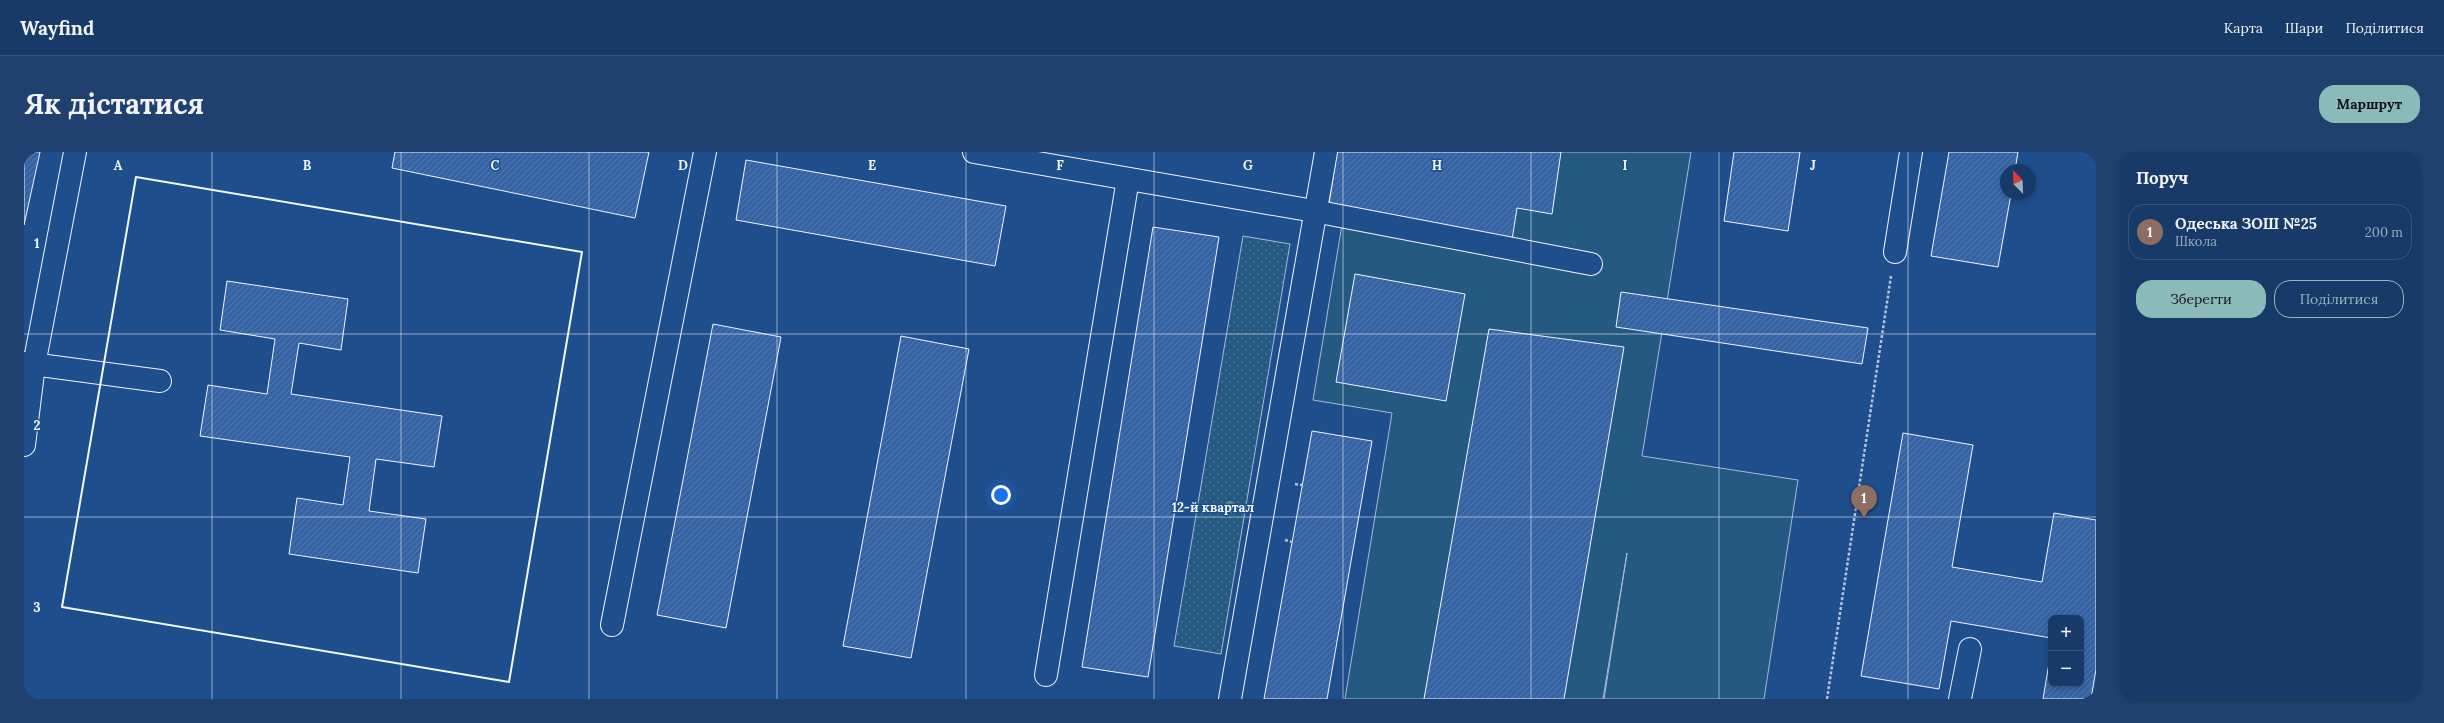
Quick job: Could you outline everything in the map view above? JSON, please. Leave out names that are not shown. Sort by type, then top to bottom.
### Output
[{"type":"lane","points":[[24,445],[29,364],[75,152]]},
{"type":"lane","points":[[612,625],[706,152]]},
{"type":"lane","points":[[974,152],[1314,211],[1591,264]]},
{"type":"lane","points":[[1230,699],[1314,211],[1326,152]]},
{"type":"lane","points":[[1895,252],[1911,152]]},
{"type":"lane","points":[[1046,675],[1128,179]]},
{"type":"lane","points":[[29,364],[160,381]]},
{"type":"lane","points":[[1960,699],[1970,649]]},
{"type":"path","points":[[1827,699],[1895,252]]},
{"type":"shaded area","points":[[1354,152],[1691,152],[1642,456],[1798,480],[1764,699],[1604,699],[1627,553],[1603,699],[1345,699],[1392,413],[1313,400]]},
{"type":"shaded area","points":[[1243,236],[1290,244],[1221,654],[1174,646]]},
{"type":"building","points":[[24,152],[40,152],[24,225]]},
{"type":"building","points":[[395,152],[649,152],[635,218],[392,168]]},
{"type":"building","points":[[1337,152],[1561,152],[1552,214],[1517,208],[1512,240],[1328,210]]},
{"type":"building","points":[[1734,152],[1800,152],[1788,231],[1724,221]]},
{"type":"building","points":[[1949,152],[2018,152],[2016,164],[2000,164],[2000,200],[2010,200],[1998,267],[1931,256]]},
{"type":"building","points":[[746,160],[1006,206],[995,266],[736,220]]},
{"type":"building","points":[[1153,227],[1219,237],[1148,677],[1082,667]]},
{"type":"building","points":[[1355,274],[1465,294],[1446,401],[1336,382]]},
{"type":"building","points":[[227,281],[348,299],[341,350],[299,343],[291,394],[442,416],[434,467],[376,459],[369,511],[426,519],[418,573],[289,554],[297,498],[343,505],[350,457],[200,436],[208,385],[267,394],[275,339],[220,330]]},
{"type":"building","points":[[1621,292],[1868,328],[1862,364],[1616,327]]},
{"type":"building","points":[[713,324],[781,337],[726,628],[657,615]]},
{"type":"building","points":[[1489,329],[1624,347],[1564,699],[1424,699]]},
{"type":"building","points":[[901,336],[969,349],[911,658],[843,646]]},
{"type":"building","points":[[1312,431],[1372,441],[1327,699],[1264,699]]},
{"type":"building","points":[[1903,433],[1973,445],[1952,567],[2042,582],[2054,513],[2096,520],[2096,669],[2091,699],[2043,699],[2048,669],[2048,687],[2084,687],[2084,615],[2048,615],[2048,637],[1951,621],[1939,689],[1861,676]]},
{"type":"wall","points":[[136,177],[582,252],[509,682],[62,607],[136,177]]},
{"type":"place","name":"Одеська ЗОШ №25","points":[[1864,518]]},
{"type":"district","name":"12-й квартал","points":[[1213,507]]}]
